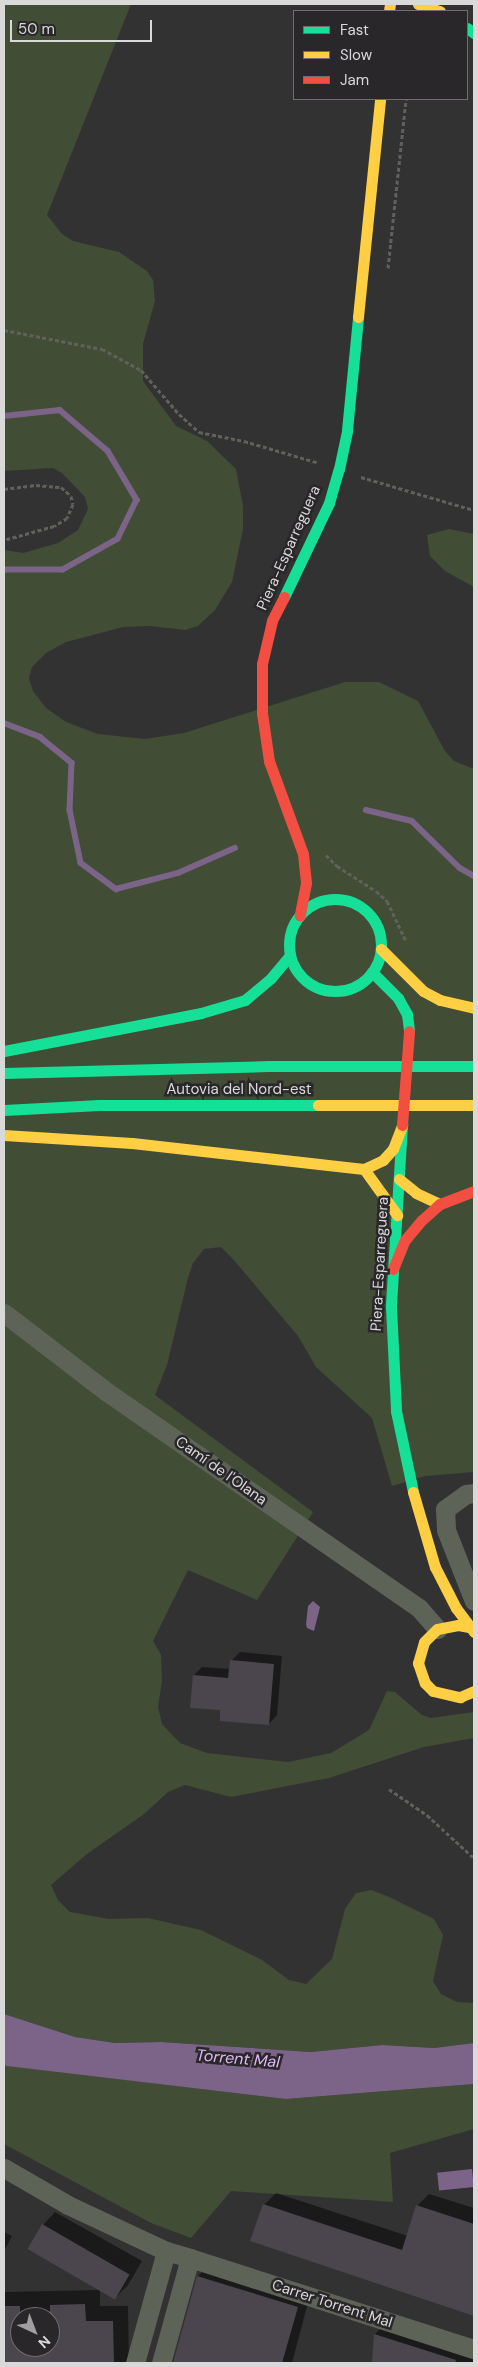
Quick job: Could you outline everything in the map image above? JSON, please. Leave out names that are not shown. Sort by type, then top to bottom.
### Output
[{"type":"main road","points":[[418,4],[437,10]]},
{"type":"main road","name":"Piera-Esparreguera","points":[[290,955],[289,939],[300,915],[306,883],[304,854],[269,761],[262,713],[262,664],[272,621],[328,503],[339,469],[347,430],[380,100]]},
{"type":"main road","name":"Piera-Esparreguera","points":[[304,854],[319,871]]},
{"type":"main road","points":[[333,888],[345,901],[367,912],[375,923],[381,949],[422,991],[440,1000],[474,1008]]},
{"type":"main road","points":[[300,915],[315,904],[328,900],[345,901]]},
{"type":"main road","points":[[290,955],[295,969],[305,980],[333,992],[348,990],[372,972],[381,949]]},
{"type":"main road","points":[[4,1051],[201,1013],[245,1000],[271,978],[290,955]]},
{"type":"main road","name":"Piera-Esparreguera","points":[[372,972],[398,998],[407,1014],[409,1031],[393,1269],[391,1359],[396,1411],[411,1486],[435,1567],[438,1618],[472,1630]]},
{"type":"main road","name":"Autovia del Nord-est","points":[[4,1073],[268,1066],[474,1066]]},
{"type":"main road","name":"Autovia del Nord-est","points":[[4,1110],[99,1105],[474,1105]]},
{"type":"main road","points":[[4,1135],[132,1142],[364,1169],[383,1160],[393,1149],[402,1125]]},
{"type":"main road","points":[[364,1169],[396,1215]]},
{"type":"main road","points":[[399,1179],[416,1193],[440,1204]]},
{"type":"main road","points":[[393,1269],[413,1228],[440,1204],[474,1191]]},
{"type":"main road","name":"Piera-Esparreguera","points":[[435,1567],[472,1630]]},
{"type":"main road","points":[[438,1618],[419,1654],[420,1671],[433,1691],[460,1697],[474,1707]]},
{"type":"main road","points":[[460,1697],[474,1690]]},
{"type":"street","name":"Camí de l'Olana","points":[[4,1313],[107,1392],[418,1608],[438,1618]]},
{"type":"street","points":[[470,1494],[445,1508],[446,1530],[474,1602]]},
{"type":"street","points":[[4,2168],[68,2204],[166,2251],[135,2363]]},
{"type":"street","name":"Carrer Torrent Mal","points":[[166,2251],[474,2349]]},
{"type":"street","points":[[161,2363],[190,2258]]},
{"type":"path","points":[[388,276],[406,100]]},
{"type":"path","points":[[4,330],[102,349],[141,370],[179,414],[200,432],[244,441],[339,469]]},
{"type":"path","points":[[359,484],[363,472]]},
{"type":"path","points":[[361,477],[474,510]]},
{"type":"path","points":[[4,489],[36,485],[62,487],[71,496],[73,504],[67,518],[54,526],[4,540]]},
{"type":"path","points":[[321,846],[337,866],[376,890],[387,901],[408,944]]},
{"type":"path","points":[[389,1789],[427,1815],[474,1858]]},
{"type":"green space","points":[[4,4],[131,4],[47,215],[62,234],[73,241],[119,252],[147,271],[153,280],[155,301],[143,344],[143,381],[176,426],[207,441],[236,469],[243,506],[243,529],[232,582],[215,610],[198,626],[185,630],[149,626],[123,627],[66,642],[46,653],[32,667],[29,678],[33,691],[46,708],[66,722],[98,734],[145,739],[184,733],[345,682],[379,682],[418,701],[445,751],[454,761],[474,769],[474,1472],[425,1476],[392,1486],[372,1418],[316,1367],[298,1336],[233,1259],[221,1247],[204,1249],[193,1263],[167,1365],[155,1395],[313,1512],[257,1600],[188,1570],[153,1641],[161,1655],[162,1681],[158,1707],[162,1724],[180,1743],[207,1753],[288,1762],[331,1753],[369,1730],[387,1691],[395,1692],[422,1715],[431,1718],[474,1712],[474,1738],[424,1747],[329,1778],[231,1797],[185,1785],[168,1792],[144,1814],[87,1854],[51,1885],[58,1900],[70,1912],[109,1919],[148,1918],[201,1930],[262,1960],[289,1980],[306,1984],[332,1959],[345,1909],[356,1893],[371,1890],[434,1919],[443,1935],[433,1981],[441,1994],[457,2002],[474,2003],[474,2043],[434,2048],[382,2045],[311,2052],[161,2042],[115,2043],[75,2037],[4,2014],[4,550],[23,553],[58,543],[78,530],[88,509],[85,497],[62,473],[53,468],[4,471]]},
{"type":"green space","points":[[449,529],[474,534],[474,587],[445,571],[430,556],[427,535]]},
{"type":"green space","points":[[4,2065],[286,2099],[474,2084],[474,2129],[390,2153],[393,2202],[231,2191],[191,2238],[151,2223],[4,2144]]},
{"type":"water","points":[[313,1601],[320,1607],[314,1631],[307,1628],[306,1624],[308,1606]]},
{"type":"water","name":"Torrent Mal","points":[[4,2014],[75,2037],[115,2043],[161,2042],[311,2052],[382,2045],[434,2048],[474,2043],[474,2084],[286,2099],[7,2066],[4,2065]]},
{"type":"water","points":[[472,2169],[474,2187],[439,2191],[437,2173]]},
{"type":"building","points":[[230,1660],[274,1664],[269,1725],[220,1721],[220,1710],[190,1708],[193,1675],[228,1678]]},
{"type":"building","points":[[263,2204],[402,2250],[416,2205],[474,2224],[474,2316],[250,2241]]},
{"type":"building","points":[[42,2224],[129,2274],[115,2300],[28,2249]]},
{"type":"building","points":[[197,2276],[298,2307],[282,2363],[173,2363]]},
{"type":"building","points":[[85,2304],[86,2321],[113,2321],[114,2363],[4,2363],[4,2306],[20,2306],[10,2307],[10,2357],[60,2357],[60,2307],[50,2307],[50,2305]]},
{"type":"building","points":[[374,2334],[456,2360],[455,2363],[372,2363]]},
{"type":"waterway","points":[[4,416],[60,410],[108,451],[137,500],[118,539],[63,570],[4,570]]},
{"type":"waterway","points":[[4,723],[40,737],[72,763],[70,810],[81,863],[116,889],[178,873],[235,848]]},
{"type":"waterway","points":[[366,810],[412,821],[460,868],[474,876]]},
{"type":"traffic: fast","points":[[468,29],[474,33]]},
{"type":"traffic: fast","points":[[284,597],[329,503],[339,469],[347,430],[358,317]]},
{"type":"traffic: fast","points":[[335,899],[352,903],[367,913],[377,928],[381,945],[377,962],[367,977],[352,987],[335,991],[318,987],[303,977],[293,962],[289,945],[293,928],[303,913],[318,903],[335,899]]},
{"type":"traffic: fast","points":[[4,1051],[201,1013],[245,1000],[271,978],[290,955]]},
{"type":"traffic: fast","points":[[372,972],[398,998],[407,1014],[409,1031]]},
{"type":"traffic: fast","points":[[4,1073],[268,1066],[474,1066]]},
{"type":"traffic: fast","points":[[4,1110],[99,1105],[318,1105]]},
{"type":"traffic: fast","points":[[402,1125],[391,1307],[396,1411],[413,1492]]},
{"type":"traffic: slow","points":[[389,10],[390,4]]},
{"type":"traffic: slow","points":[[418,4],[437,10]]},
{"type":"traffic: slow","points":[[358,317],[380,100]]},
{"type":"traffic: slow","points":[[381,949],[423,991],[440,1000],[474,1008]]},
{"type":"traffic: slow","points":[[318,1105],[474,1105]]},
{"type":"traffic: slow","points":[[4,1135],[132,1143],[364,1169],[383,1160],[393,1149],[402,1125]]},
{"type":"traffic: slow","points":[[364,1169],[397,1215]]},
{"type":"traffic: slow","points":[[399,1179],[416,1193],[440,1204]]},
{"type":"traffic: slow","points":[[413,1492],[435,1567],[456,1608],[474,1632]]},
{"type":"traffic: slow","points":[[469,1627],[458,1625],[437,1629],[424,1642],[418,1663],[425,1683],[433,1691],[460,1697],[474,1691]]},
{"type":"traffic: jam","points":[[284,597],[272,621],[262,664],[262,713],[269,761],[303,854],[306,883],[300,915]]},
{"type":"traffic: jam","points":[[402,1125],[409,1031]]},
{"type":"traffic: jam","points":[[393,1269],[405,1240],[422,1220],[440,1204],[474,1191]]}]
